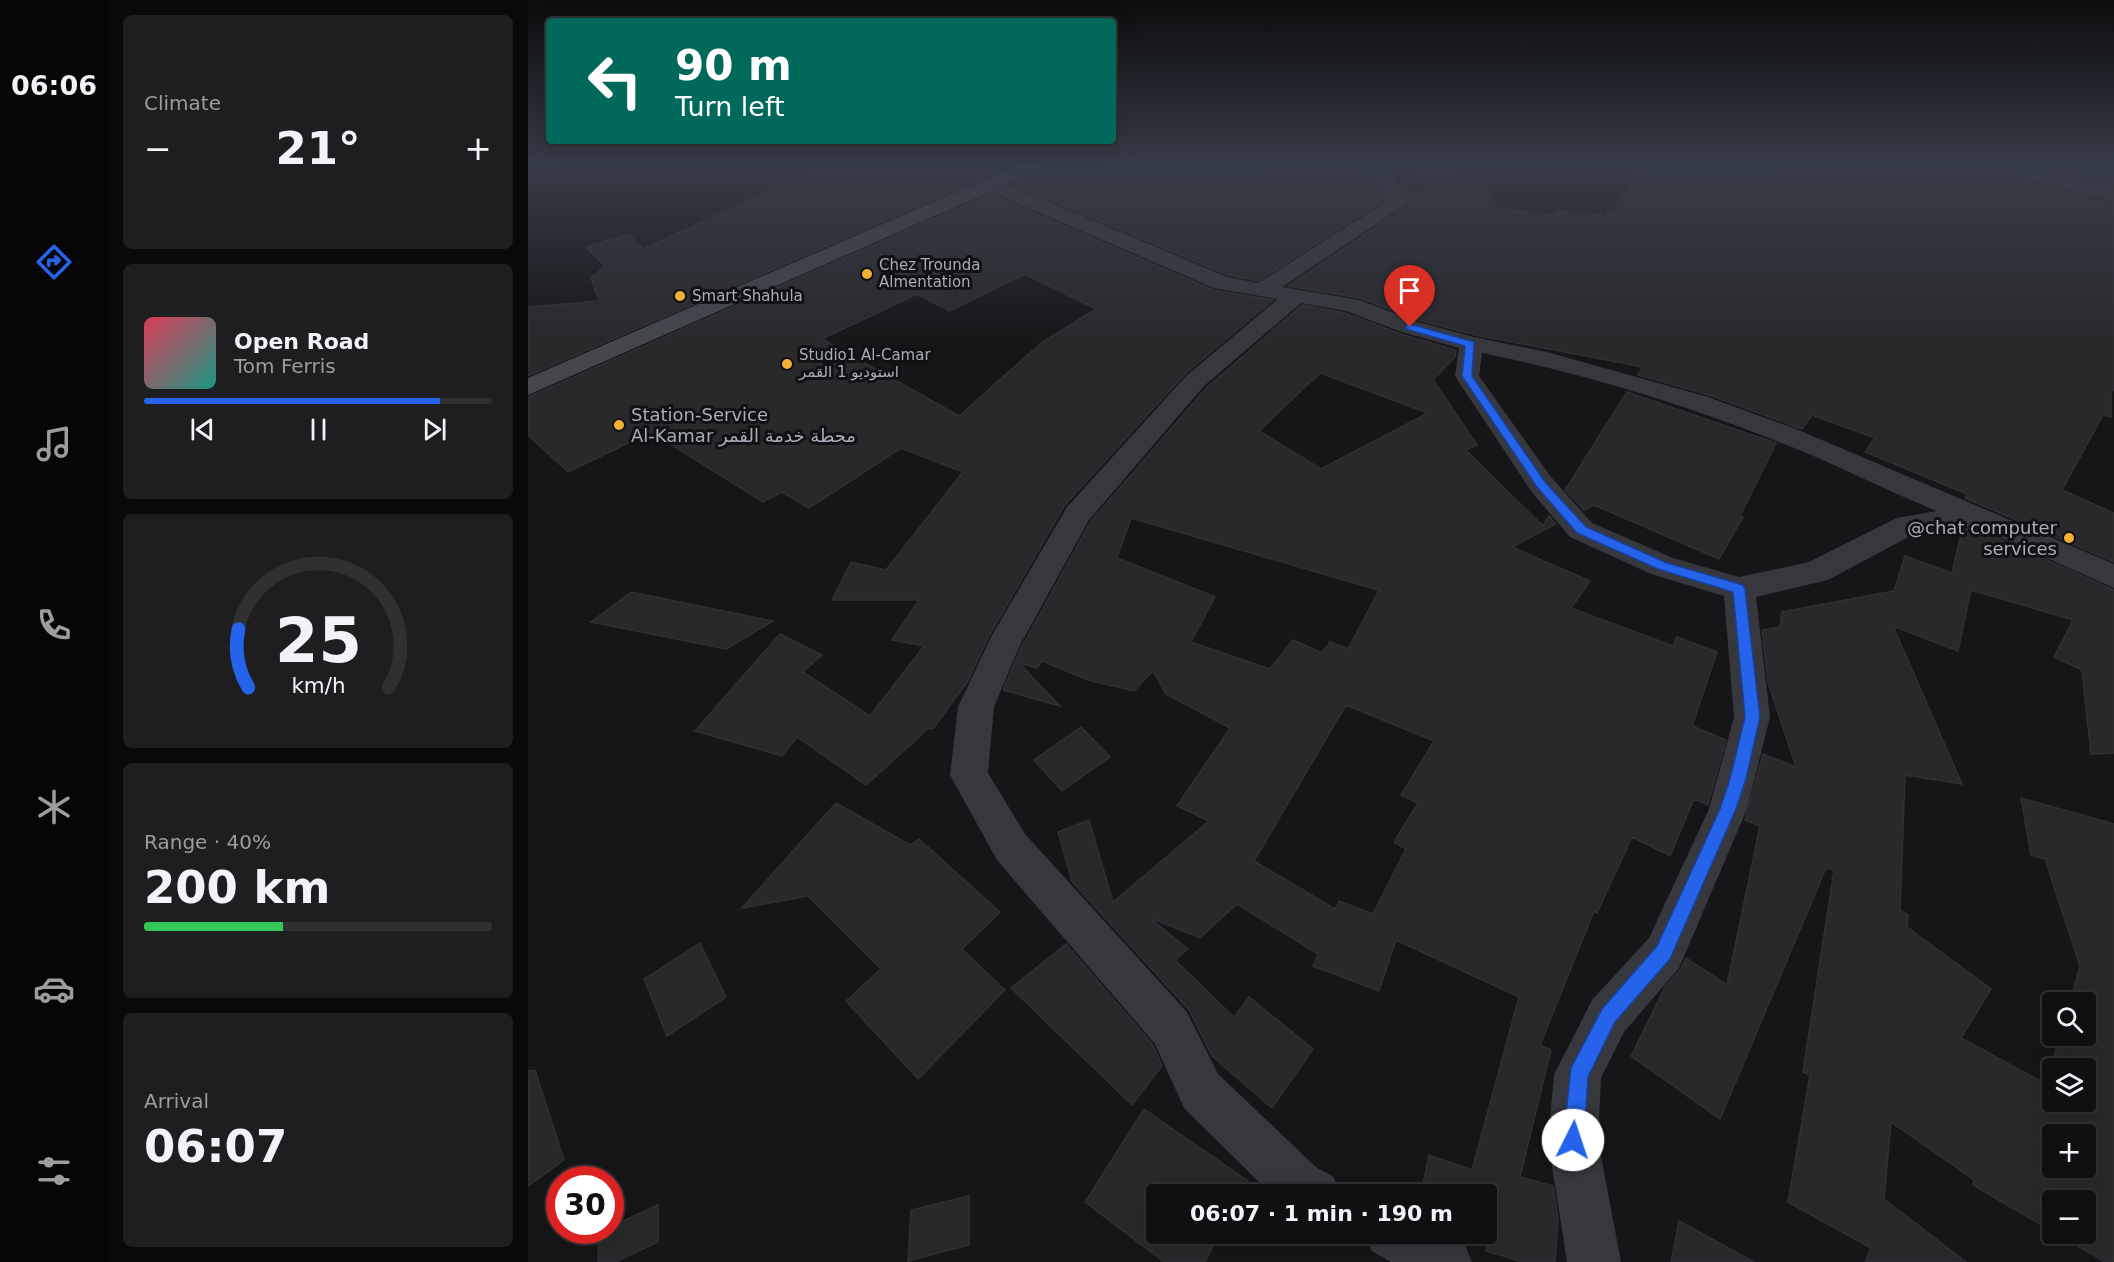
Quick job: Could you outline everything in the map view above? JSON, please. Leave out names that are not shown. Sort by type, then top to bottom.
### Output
[{"type":"street","points":[[528,387],[901,224]]},
{"type":"street","points":[[1085,224],[1222,283],[1351,305],[1410,327],[1471,344],[1539,357],[1700,402],[1787,435],[1895,484],[1979,516],[2114,577]]},
{"type":"street","points":[[1297,1184],[1201,1091],[1171,1028],[1011,847],[969,775],[976,707],[1003,646],[1077,514],[1196,381],[1281,292],[1370,224]]},
{"type":"street","points":[[1471,344],[1467,376],[1541,484],[1581,530],[1662,566],[1739,589],[1817,572],[1878,543],[1907,525],[1979,516]]},
{"type":"street","points":[[1594,1262],[1573,1140],[1578,1075],[1608,1016],[1664,952],[1728,809],[1752,717],[1739,589]]},
{"type":"street","points":[[1411,1244],[1445,1262]]},
{"type":"building","points":[[698,224],[878,224],[528,376],[528,307],[599,301],[591,278],[605,266],[586,247],[628,234],[644,249]]},
{"type":"building","points":[[922,224],[1059,224],[1213,290],[1273,300],[1185,374],[1065,505],[989,636],[968,681],[933,729],[929,728],[866,785],[797,737],[782,756],[695,731],[780,634],[822,655],[803,672],[870,716],[924,646],[892,640],[919,600],[832,600],[851,562],[886,570],[963,472],[901,448],[809,508],[782,492],[763,502],[651,432],[568,472],[528,435],[528,397]],"holes":[[[1025,274],[1096,309],[1041,343],[959,416],[822,339],[917,294],[949,311]]]},
{"type":"building","points":[[1107,224],[1347,224],[1258,281],[1228,275]]},
{"type":"building","points":[[1380,224],[2114,224],[2114,391],[2111,390],[2111,417],[2103,415],[2062,490],[2114,513],[2114,562],[1965,498],[1967,494],[1865,452],[1875,438],[1812,415],[1802,429],[1709,395],[1638,375],[1643,367],[1475,335],[1419,320],[1360,298],[1288,286]]},
{"type":"building","points":[[1302,305],[1345,313],[1401,334],[1456,350],[1455,357],[1433,380],[1477,445],[1466,450],[1543,526],[1549,516],[1556,524],[1512,547],[1590,581],[1571,608],[1673,646],[1677,637],[1717,652],[1692,726],[1726,740],[1708,805],[1694,799],[1670,856],[1632,837],[1597,913],[1594,911],[1540,1045],[1551,1050],[1520,1177],[1553,1186],[1558,1217],[1555,1262],[1523,1262],[1486,1251],[1487,1244],[1497,1244],[1497,1184],[1423,1184],[1429,1155],[1472,1170],[1519,997],[1396,940],[1379,991],[1313,966],[1318,954],[1237,904],[1200,938],[1150,918],[1188,949],[1175,960],[1234,1017],[1249,997],[1313,1049],[1272,1108],[1212,1056],[1189,1010],[1072,882],[1058,832],[1089,820],[1113,902],[1209,821],[1177,806],[1230,728],[1166,694],[1153,671],[1134,691],[1088,680],[1042,661],[1037,668],[1019,663],[1060,706],[1003,690],[1021,648],[1091,521],[1206,388]],"holes":[[[1320,373],[1428,413],[1321,469],[1259,431]],[[1131,518],[1379,590],[1348,649],[1330,642],[1322,653],[1293,640],[1270,669],[1191,642],[1215,597],[1117,558]],[[1346,705],[1434,741],[1401,795],[1418,803],[1394,842],[1406,849],[1373,914],[1339,901],[1335,909],[1254,861]]]},
{"type":"building","points":[[1627,392],[1776,443],[1740,516],[1743,517],[1719,559],[1594,505],[1584,510],[1565,490]]},
{"type":"building","points":[[1975,528],[2114,590],[2114,753],[2091,754],[2082,670],[2054,657],[2073,620],[1971,590],[1958,651],[1893,626],[1962,784],[1905,775],[1900,911],[1908,915],[1907,927],[1991,989],[1961,1038],[2042,1082],[2042,1112],[2096,1112],[2096,1058],[2053,1058],[2057,1046],[2096,1046],[2096,992],[2073,992],[2080,966],[2045,859],[2031,855],[2021,798],[2114,824],[2114,1262],[2105,1262],[2074,1244],[2096,1244],[2096,1190],[2042,1190],[2042,1225],[1973,1185],[1974,1180],[1891,1122],[1884,1199],[1966,1262],[1865,1262],[1871,1248],[1788,1202],[1810,1075],[1803,1072],[1834,870],[1826,868],[1720,1119],[1631,1056],[1665,987],[1681,969],[1686,958],[1727,985],[1760,826],[1745,820],[1763,754],[1796,767],[1768,682],[1762,630],[1780,627],[1782,612],[1894,591],[1905,556],[1952,573],[1962,530]]},
{"type":"building","points":[[631,592],[773,621],[726,649],[591,622]]},
{"type":"building","points":[[1081,727],[1110,757],[1062,791],[1034,760]]},
{"type":"building","points":[[836,803],[910,845],[919,839],[1000,912],[962,949],[1005,990],[918,1079],[846,1001],[881,969],[808,896],[742,908]]},
{"type":"building","points":[[700,943],[726,997],[667,1036],[644,979]]},
{"type":"building","points":[[1066,944],[1153,1045],[1162,1066],[1132,1105],[1011,988]]},
{"type":"building","points":[[535,1070],[564,1160],[556,1166],[546,1166],[546,1173],[528,1186],[528,1071]]},
{"type":"building","points":[[1144,1109],[1248,1181],[1246,1184],[1146,1184],[1146,1244],[1214,1244],[1205,1262],[1164,1262],[1085,1202]]},
{"type":"building","points":[[969,1196],[969,1245],[908,1261],[911,1210]]},
{"type":"building","points":[[658,1205],[658,1242],[615,1262],[598,1262],[599,1244],[624,1244],[624,1221]]},
{"type":"building","points":[[1679,1221],[1754,1262],[1671,1262]]},
{"type":"place","name":"Chez Trounda Almentation","points":[[867,274]]},
{"type":"place","name":"Smart Shahula","points":[[680,296]]},
{"type":"place","name":"Studio1 Al-Camar استوديو 1 القمر","points":[[787,364]]},
{"type":"place","name":"Station-Service Al-Kamar محطة خدمة القمر","points":[[619,425]]},
{"type":"place","name":"@chat computer services","points":[[2069,538]]},
{"type":"route","points":[[1410,327],[1471,344],[1467,376],[1492,409],[1541,484],[1581,530],[1662,566],[1739,589],[1752,717],[1738,779],[1728,809],[1664,952],[1608,1016],[1578,1075],[1573,1140]]}]
